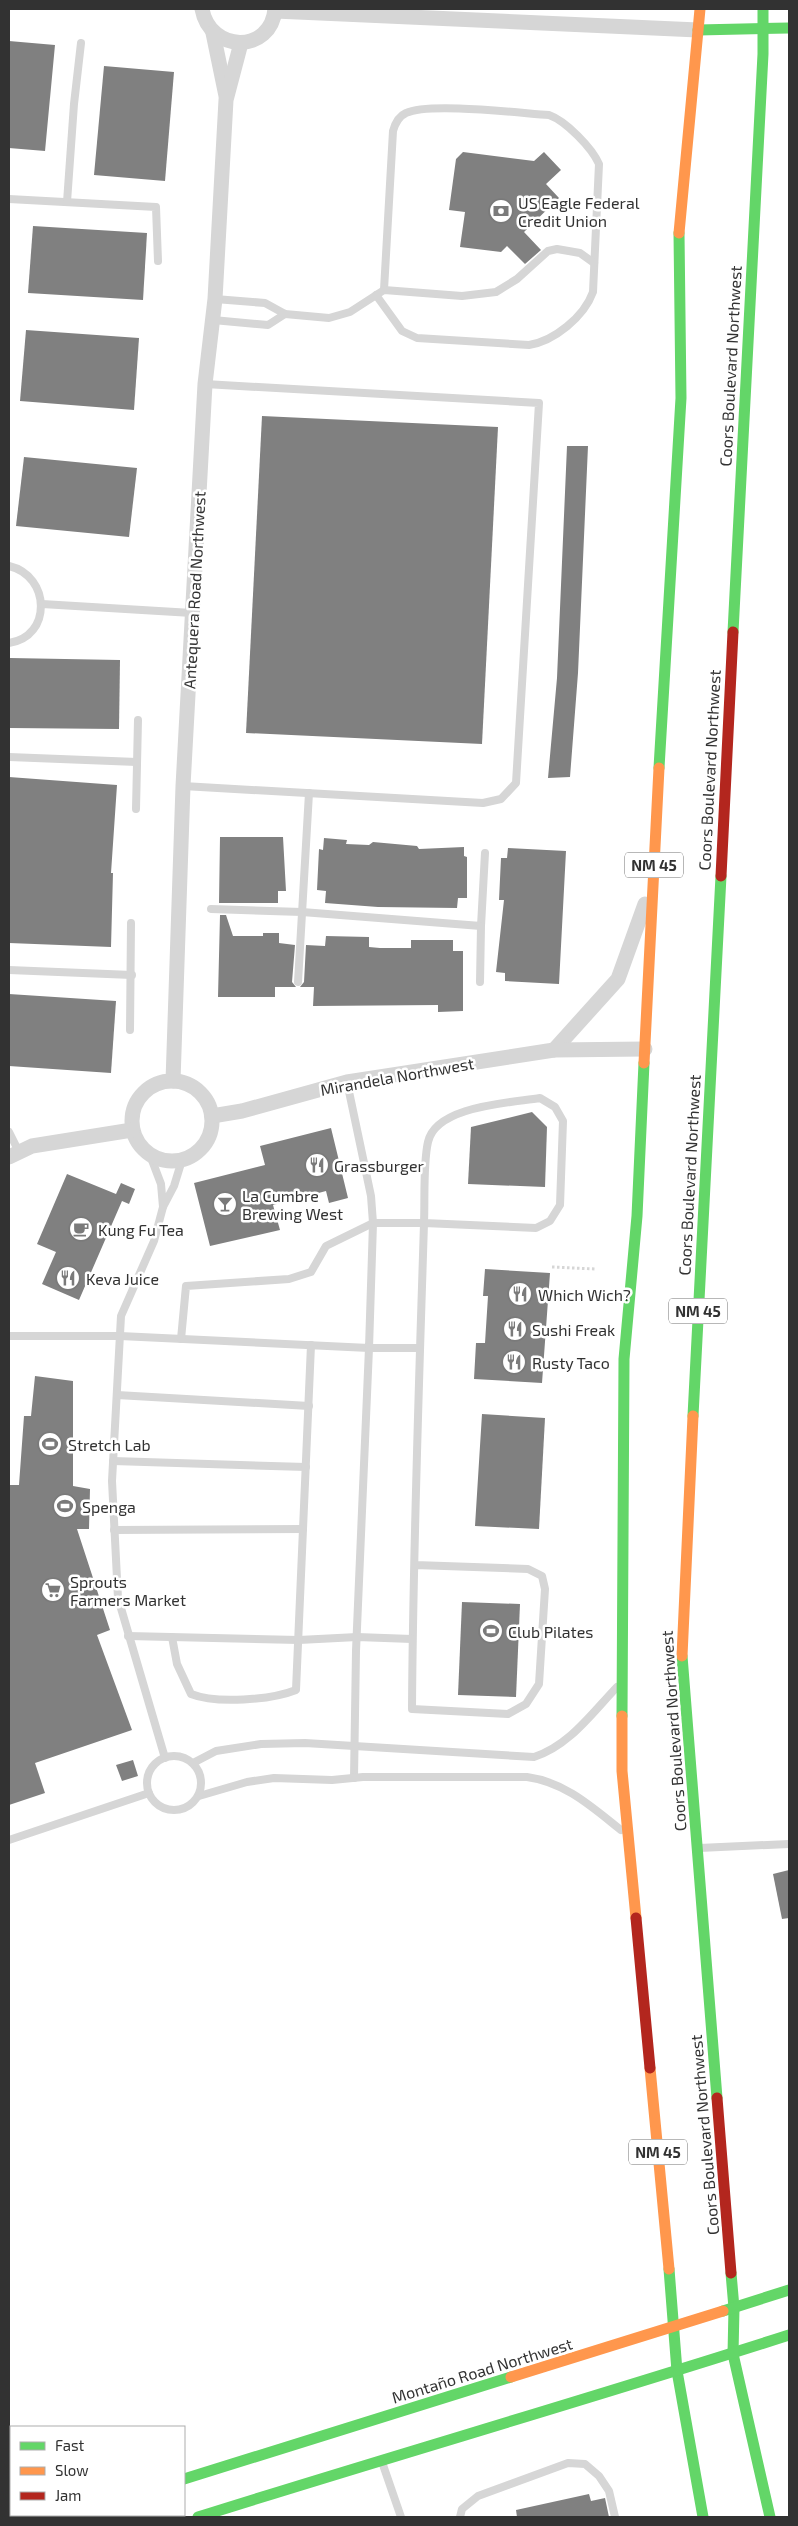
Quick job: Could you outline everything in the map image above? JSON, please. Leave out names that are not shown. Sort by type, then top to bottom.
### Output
[{"type":"main road","name":"NM 45","points":[[700,9],[679,234],[681,398],[665,638],[637,1216],[624,1359],[622,1771],[675,2327],[677,2372],[703,2517]]},
{"type":"main road","name":"Coors Boulevard Northwest","points":[[763,9],[681,1644],[734,2308],[732,2354],[770,2517]]},
{"type":"main road","points":[[698,30],[789,28]]},
{"type":"main road","name":"Montaño Road Northwest","points":[[185,2479],[789,2290]]},
{"type":"main road","points":[[198,2517],[410,2450],[677,2372],[789,2335]]},
{"type":"main road","points":[[185,2486],[200,2474]]},
{"type":"street","name":"Antequera Road Northwest","points":[[202,9],[207,26],[213,33],[226,100]]},
{"type":"street","points":[[213,33],[226,41],[241,43],[257,38],[269,27],[275,10],[698,30]]},
{"type":"street","name":"Antequera Road Northwest","points":[[173,1081],[183,786],[205,384],[213,320],[226,100],[241,43]]},
{"type":"street","points":[[554,1050],[618,979],[654,881]]},
{"type":"street","name":"Mirandela Northwest","points":[[212,1116],[242,1111],[347,1082],[554,1050],[645,1049]]},
{"type":"street","points":[[173,1081],[188,1083],[200,1091],[208,1102],[212,1116],[211,1131],[206,1144],[195,1154],[182,1160],[168,1161],[150,1155],[137,1142],[132,1130],[131,1119],[134,1105],[142,1092],[154,1084],[173,1081]]},
{"type":"street","points":[[14,1155],[32,1146],[132,1130]]},
{"type":"lane","points":[[67,202],[74,104],[81,43]]},
{"type":"lane","points":[[376,295],[402,331],[409,336],[529,345],[542,343],[552,337],[583,309],[593,292],[599,164],[595,155],[558,118],[549,115],[430,108],[404,113],[396,122],[392,131],[384,290]]},
{"type":"lane","points":[[9,199],[156,208],[158,261]]},
{"type":"lane","points":[[214,299],[265,303],[285,314],[329,318],[350,312],[384,290],[462,296],[496,292],[518,279],[548,251],[558,249],[580,253],[594,264]]},
{"type":"lane","points":[[213,320],[268,325],[285,314]]},
{"type":"lane","points":[[183,786],[483,804],[501,799],[516,784],[539,403],[205,384]]},
{"type":"lane","points":[[9,566],[27,574],[34,582],[42,604],[40,616],[34,628],[25,636],[9,643]]},
{"type":"lane","points":[[42,604],[192,613]]},
{"type":"lane","points":[[136,809],[138,720]]},
{"type":"lane","points":[[9,757],[137,762]]},
{"type":"lane","points":[[298,982],[309,793]]},
{"type":"lane","points":[[480,982],[485,853]]},
{"type":"lane","points":[[211,909],[302,912],[481,926]]},
{"type":"lane","points":[[130,1030],[131,923]]},
{"type":"lane","points":[[9,970],[132,974]]},
{"type":"lane","points":[[347,1082],[371,1196],[373,1223],[357,1638],[354,1778]]},
{"type":"lane","points":[[181,1339],[186,1286],[289,1279],[311,1272],[326,1246],[373,1223],[424,1223],[536,1228],[550,1221],[560,1205],[563,1122],[555,1107],[540,1098],[456,1113],[438,1123],[428,1141],[424,1223],[412,1639],[412,1709],[508,1714],[526,1704],[539,1684],[545,1589],[542,1576],[528,1569],[415,1565]]},
{"type":"lane","points":[[9,1132],[14,1155]]},
{"type":"lane","points":[[150,1155],[161,1184],[164,1207]]},
{"type":"lane","points":[[165,1758],[118,1598],[113,1462],[121,1316],[154,1240],[182,1160]]},
{"type":"lane","points":[[9,1336],[120,1336],[311,1346],[420,1348]]},
{"type":"lane","points":[[172,1637],[177,1664],[191,1694],[205,1699],[281,1696],[296,1690],[311,1346]]},
{"type":"lane","points":[[117,1395],[309,1406]]},
{"type":"lane","points":[[113,1462],[306,1467]]},
{"type":"lane","points":[[114,1530],[304,1529]]},
{"type":"lane","points":[[128,1636],[299,1640],[412,1639]]},
{"type":"lane","points":[[193,1763],[216,1751],[260,1744],[305,1743],[355,1748],[534,1757],[551,1752],[566,1742],[622,1682]]},
{"type":"lane","points":[[199,1796],[201,1778],[193,1763],[176,1756],[165,1758],[152,1767],[148,1775],[148,1793],[160,1807],[168,1810],[186,1808],[199,1796],[247,1782],[274,1778],[332,1780],[354,1778],[494,1777],[542,1779],[579,1797],[627,1835]]},
{"type":"lane","points":[[9,1840],[148,1793]]},
{"type":"lane","points":[[698,1848],[789,1844]]},
{"type":"lane","points":[[382,2460],[401,2517]]},
{"type":"lane","points":[[460,2517],[462,2509],[478,2496],[568,2463],[584,2464],[599,2476],[609,2491],[615,2517]]},
{"type":"path","points":[[552,1267],[595,1269]]},
{"type":"building","points":[[9,41],[55,45],[45,151],[9,148]]},
{"type":"building","points":[[104,66],[174,72],[165,181],[94,175]]},
{"type":"building","name":"US Eagle Federal Credit Union","points":[[463,152],[534,161],[544,152],[561,170],[546,184],[559,198],[524,232],[541,250],[525,264],[507,246],[501,252],[460,247],[465,212],[449,210],[456,159]]},
{"type":"building","points":[[33,226],[147,233],[143,300],[28,293]]},
{"type":"building","points":[[26,330],[139,338],[134,410],[20,401]]},
{"type":"building","points":[[262,416],[498,427],[482,744],[246,733]]},
{"type":"building","points":[[567,446],[588,446],[578,673],[570,777],[548,778],[557,678]]},
{"type":"building","points":[[24,457],[137,468],[129,537],[16,526]]},
{"type":"building","points":[[10,658],[120,660],[119,729],[9,728]]},
{"type":"building","points":[[9,777],[117,785],[111,873],[113,873],[111,947],[9,943]]},
{"type":"building","points":[[220,837],[283,837],[286,891],[278,891],[278,903],[219,903]]},
{"type":"building","points":[[324,838],[347,840],[346,844],[369,845],[373,842],[417,846],[419,849],[464,847],[464,856],[467,857],[467,898],[458,898],[457,908],[378,907],[325,903],[326,891],[317,890],[319,849],[323,850]]},
{"type":"building","points":[[508,848],[566,851],[559,984],[505,981],[505,973],[496,972],[504,900],[499,900],[501,858],[507,858]]},
{"type":"building","points":[[220,915],[226,915],[233,936],[263,936],[263,933],[279,933],[279,943],[295,945],[292,982],[296,987],[275,987],[275,997],[218,997]]},
{"type":"building","points":[[326,936],[369,937],[369,947],[380,948],[411,948],[411,940],[453,940],[453,951],[463,951],[463,1011],[438,1012],[438,1005],[313,1006],[314,987],[300,987],[304,982],[306,945],[325,946]]},
{"type":"building","points":[[9,994],[116,1001],[111,1073],[9,1066]]},
{"type":"building","points":[[532,1112],[547,1127],[545,1187],[468,1184],[471,1127]]},
{"type":"building","points":[[331,1128],[348,1198],[329,1203],[326,1191],[273,1205],[280,1230],[210,1246],[194,1183],[265,1165],[260,1146]]},
{"type":"building","points":[[67,1174],[116,1194],[121,1183],[135,1189],[129,1204],[122,1201],[79,1300],[42,1284],[56,1252],[37,1244]]},
{"type":"building","points":[[485,1269],[550,1273],[542,1383],[474,1379],[476,1343],[485,1343],[488,1296],[483,1296]]},
{"type":"building","points":[[35,1376],[73,1381],[73,1486],[90,1489],[89,1529],[77,1529],[110,1630],[97,1635],[132,1730],[35,1763],[45,1793],[9,1805],[9,1485],[19,1485],[24,1416],[31,1416]]},
{"type":"building","points":[[482,1414],[545,1418],[539,1529],[475,1526]]},
{"type":"building","points":[[462,1602],[520,1604],[516,1697],[458,1695]]},
{"type":"building","points":[[133,1760],[138,1776],[122,1781],[116,1765]]},
{"type":"building","points":[[789,1870],[789,1918],[782,1919],[773,1874]]},
{"type":"building","points":[[589,2494],[591,2501],[605,2498],[609,2517],[517,2517],[516,2510]]},
{"type":"traffic: fast","points":[[733,632],[763,54],[763,9]]},
{"type":"traffic: fast","points":[[698,30],[789,28]]},
{"type":"traffic: fast","points":[[659,768],[681,398],[679,233]]},
{"type":"traffic: fast","points":[[693,1416],[721,876]]},
{"type":"traffic: fast","points":[[622,1716],[624,1359],[637,1216],[644,1063]]},
{"type":"traffic: fast","points":[[682,1656],[717,2098]]},
{"type":"traffic: fast","points":[[669,2269],[677,2371],[703,2517]]},
{"type":"traffic: fast","points":[[731,2273],[734,2308],[733,2354],[770,2517]]},
{"type":"traffic: fast","points":[[723,2311],[789,2290]]},
{"type":"traffic: fast","points":[[198,2517],[789,2335]]},
{"type":"traffic: fast","points":[[185,2479],[511,2377]]},
{"type":"traffic: fast","points":[[61,2517],[65,2516]]},
{"type":"traffic: fast","points":[[125,2517],[129,2516]]},
{"type":"traffic: slow","points":[[679,233],[700,9]]},
{"type":"traffic: slow","points":[[644,1063],[659,768]]},
{"type":"traffic: slow","points":[[682,1656],[693,1416]]},
{"type":"traffic: slow","points":[[622,1716],[622,1771],[636,1918]]},
{"type":"traffic: slow","points":[[650,2068],[669,2269]]},
{"type":"traffic: slow","points":[[511,2377],[723,2311]]},
{"type":"traffic: jam","points":[[721,876],[733,632]]},
{"type":"traffic: jam","points":[[636,1918],[650,2068]]},
{"type":"traffic: jam","points":[[717,2098],[731,2273]]},
{"type":"place","name":"US Eagle Federal Credit Union","points":[[501,211]]},
{"type":"place","name":"Grassburger","points":[[317,1165]]},
{"type":"place","name":"La Cumbre Brewing West","points":[[225,1204]]},
{"type":"place","name":"Kung Fu Tea","points":[[81,1229]]},
{"type":"place","name":"Keva Juice","points":[[68,1278]]},
{"type":"place","name":"Which Wich?","points":[[520,1294]]},
{"type":"place","name":"Sushi Freak","points":[[515,1329]]},
{"type":"place","name":"Rusty Taco","points":[[514,1362]]},
{"type":"place","name":"Stretch Lab","points":[[50,1444]]},
{"type":"place","name":"Spenga","points":[[65,1506]]},
{"type":"place","name":"Sprouts Farmers Market","points":[[53,1590]]},
{"type":"place","name":"Club Pilates","points":[[491,1631]]}]
